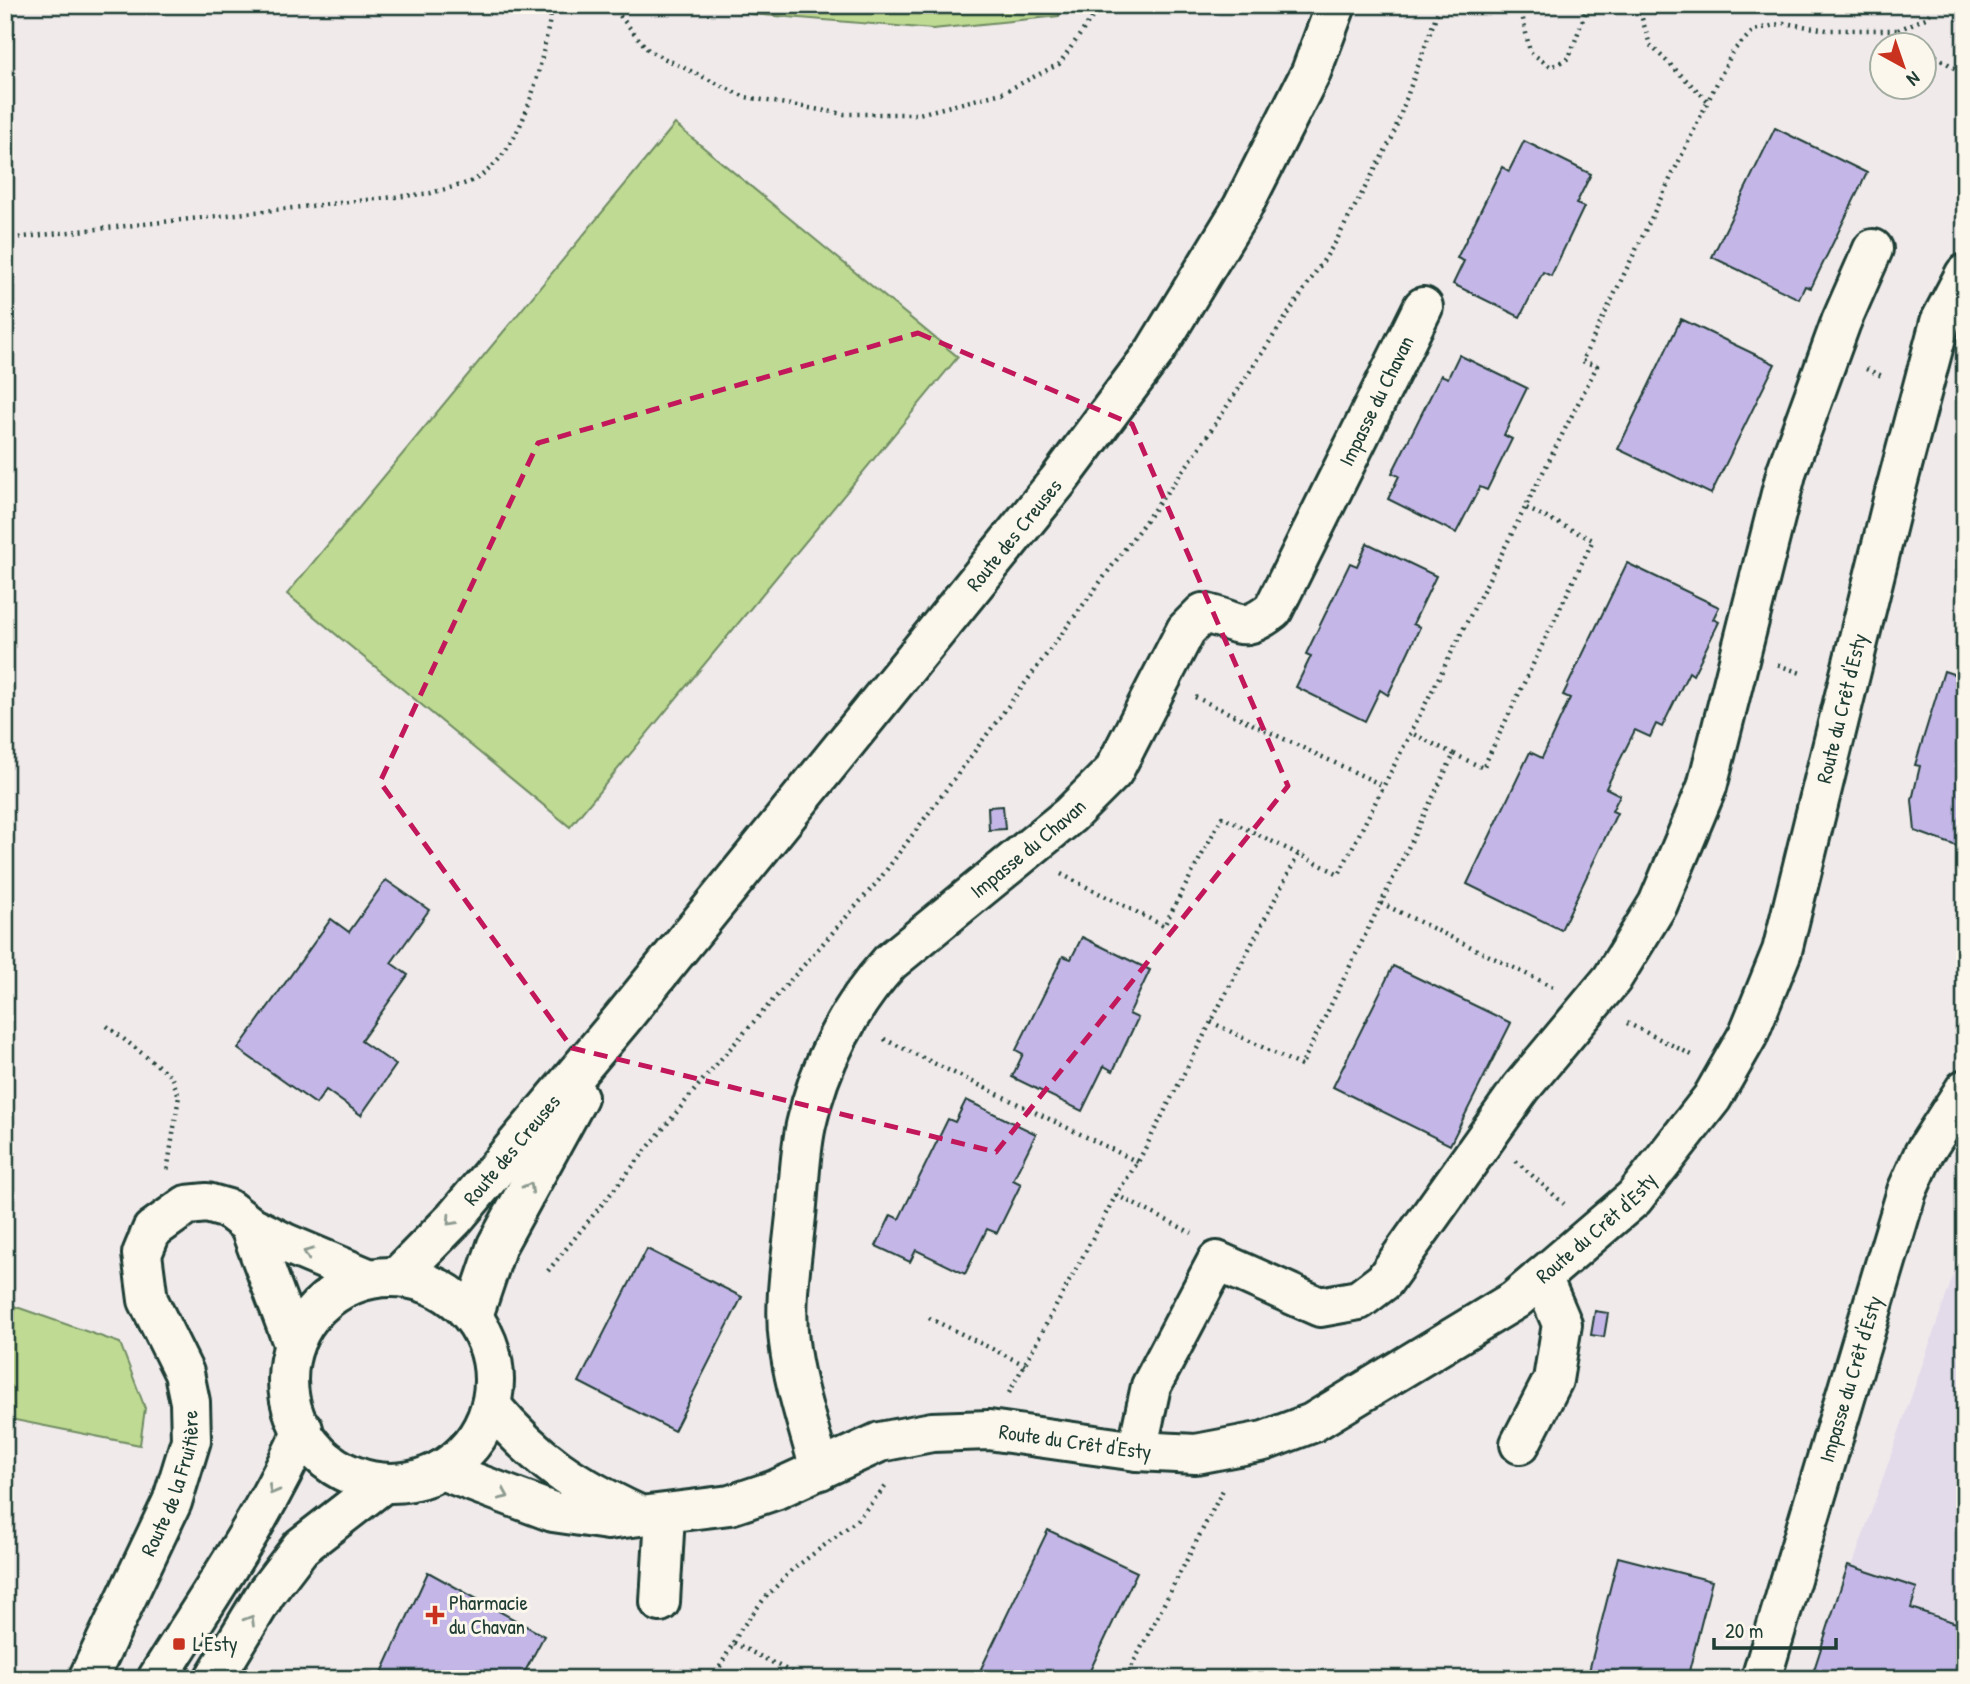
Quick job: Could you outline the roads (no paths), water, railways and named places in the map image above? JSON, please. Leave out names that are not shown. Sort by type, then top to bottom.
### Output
[{"type":"street","name":"Route des Creuses","points":[[383,1277],[435,1287],[452,1296],[473,1316],[488,1344],[495,1376],[492,1407],[477,1438],[454,1462],[425,1478],[381,1485],[359,1479],[329,1463],[303,1429],[290,1407],[287,1371],[293,1343],[316,1308],[340,1290],[383,1277],[454,1219],[622,1019],[1058,481],[1155,351],[1242,208],[1311,72],[1336,5]]},
{"type":"street","points":[[1138,1451],[1143,1411],[1151,1387],[1217,1261],[1320,1307],[1359,1300],[1384,1281],[1521,1088],[1612,979],[1658,904],[1707,787],[1787,470],[1873,249]]},
{"type":"street","name":"Route du Crêt d'Esty","points":[[440,1470],[553,1512],[608,1520],[730,1505],[892,1438],[932,1432],[989,1430],[1138,1451],[1196,1454],[1264,1441],[1312,1423],[1515,1300],[1634,1198],[1712,1098],[1748,1035],[1782,951],[1940,322],[1965,274]]},
{"type":"street","name":"Impasse du Chavan","points":[[820,1470],[788,1338],[789,1273],[806,1126],[823,1071],[847,1021],[864,990],[890,962],[1070,815],[1113,772],[1186,630],[1203,613],[1244,626],[1256,623],[1273,610],[1423,307]]},
{"type":"street","name":"Route des Creuses","points":[[473,1316],[497,1245],[622,1019]]},
{"type":"street","name":"Impasse du Crêt d'Esty","points":[[1761,1679],[1907,1191],[1924,1153],[1965,1089]]},
{"type":"street","name":"Route de la Fruitière","points":[[88,1679],[172,1502],[191,1440],[190,1402],[184,1373],[148,1300],[142,1254],[152,1230],[187,1205],[207,1203],[228,1209],[249,1225],[383,1277]]},
{"type":"street","points":[[249,1225],[293,1343]]},
{"type":"street","points":[[1520,1444],[1553,1380],[1562,1324],[1542,1277]]},
{"type":"street","points":[[492,1407],[519,1439],[555,1471],[652,1515],[660,1602]]},
{"type":"street","points":[[157,1679],[252,1528],[290,1459],[303,1429]]},
{"type":"street","name":"Route des Creuses","points":[[214,1679],[266,1593],[301,1547],[381,1485]]},
{"type":"place","name":"Pharmacie du Chavan","points":[[435,1615]]},
{"type":"place","name":"L'Esty","points":[[179,1644]]}]
